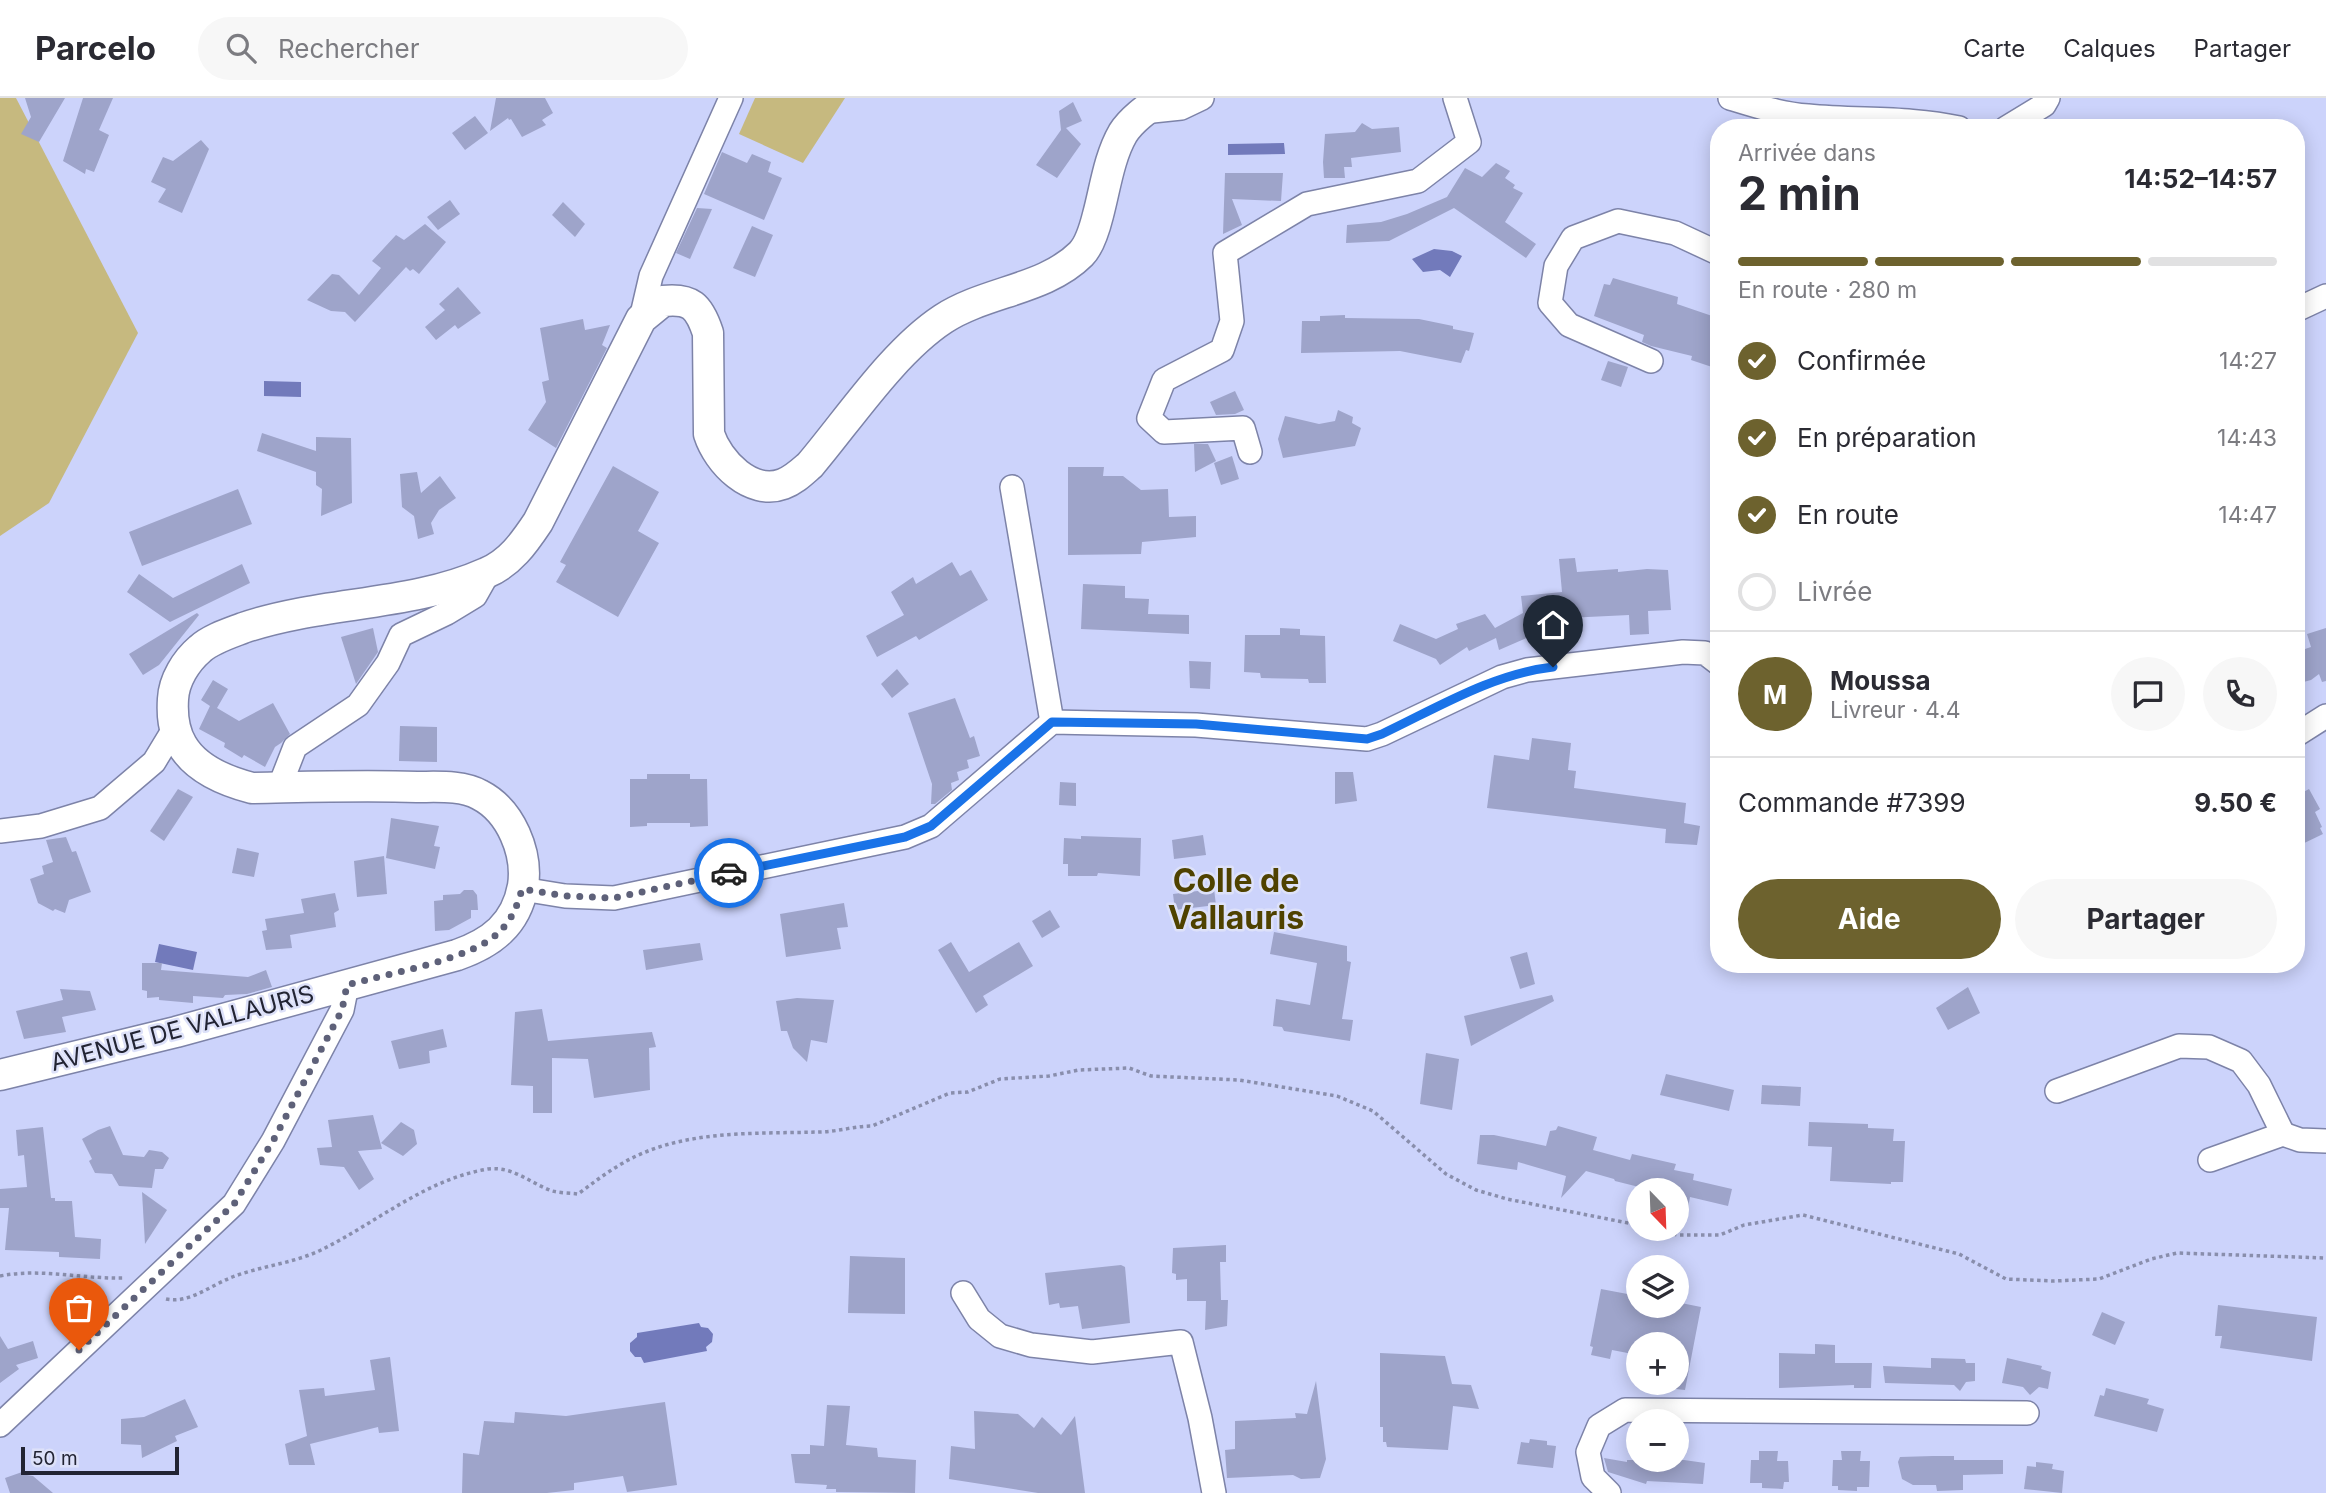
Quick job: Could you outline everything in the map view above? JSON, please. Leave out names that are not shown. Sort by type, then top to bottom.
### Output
[{"type":"main road","points":[[641,319],[663,301],[687,301],[696,308],[708,333],[707,401],[709,434],[713,446],[736,474],[767,486],[782,485],[810,465],[921,335],[975,301],[1038,281],[1062,270],[1083,252],[1095,225],[1115,152],[1124,133],[1153,105]]},
{"type":"main road","name":"AVENUE DE VALLAURIS","points":[[0,1075],[176,1032],[457,955],[481,946],[498,934],[515,913],[525,868],[512,827],[499,808],[480,794],[455,788],[252,788],[232,783],[193,761],[181,745],[174,729],[174,690],[181,671],[201,648],[228,634],[262,622],[439,589],[488,573],[503,564],[522,545],[538,522],[641,319]]},
{"type":"street","points":[[641,319],[651,276],[730,98]]},
{"type":"street","points":[[1153,105],[1181,108],[1202,98]]},
{"type":"street","points":[[1250,452],[1243,428],[1164,432],[1149,418],[1164,380],[1222,350],[1232,321],[1225,253],[1307,204],[1418,181],[1469,142],[1455,98]]},
{"type":"street","points":[[1730,98],[1774,111],[1844,119]]},
{"type":"street","points":[[2021,119],[2044,105],[2048,98]]},
{"type":"street","points":[[1651,361],[1569,325],[1550,303],[1556,266],[1573,238],[1618,221],[1675,233],[1710,249]]},
{"type":"street","points":[[2305,306],[2326,296]]},
{"type":"street","points":[[1012,487],[1052,722]]},
{"type":"street","points":[[279,788],[295,747],[358,705],[388,663],[401,635],[447,614],[475,596],[488,573]]},
{"type":"street","points":[[522,889],[565,896],[614,898],[905,837],[931,826],[1052,722],[1196,724],[1367,739],[1502,677],[1527,670],[1683,652],[1705,653],[1710,657]]},
{"type":"street","points":[[2305,729],[2326,716]]},
{"type":"street","points":[[0,831],[41,826],[100,808],[154,762],[174,729]]},
{"type":"street","points":[[0,1425],[234,1204],[273,1141],[342,1010],[347,985]]},
{"type":"street","points":[[2057,1091],[2179,1046],[2209,1047],[2241,1061],[2259,1085],[2283,1134]]},
{"type":"street","points":[[2210,1160],[2283,1134],[2300,1140],[2326,1141]]},
{"type":"street","points":[[963,1293],[979,1319],[1000,1336],[1031,1345],[1092,1352],[1181,1342],[1200,1418],[1214,1493]]},
{"type":"street","points":[[1609,1493],[1593,1477],[1588,1452],[1599,1426],[1625,1410],[2027,1413]]},
{"type":"path","points":[[179,1302],[233,1277],[281,1265],[319,1251],[426,1190],[463,1175],[491,1169],[513,1171],[555,1192],[579,1194],[625,1162],[660,1147],[697,1137],[769,1132],[829,1132],[872,1126],[950,1093],[968,1092],[1000,1079],[1097,1069],[1129,1068],[1151,1076],[1227,1079],[1337,1096],[1373,1111],[1446,1174],[1476,1190],[1507,1199],[1626,1223]]},
{"type":"path","points":[[1689,1235],[1720,1235],[1744,1225],[1803,1215],[1959,1254],[2006,1279],[2053,1281],[2099,1279],[2151,1259],[2177,1253],[2326,1258]]},
{"type":"path","points":[[0,1276],[22,1272],[94,1279],[126,1278],[141,1292]]},
{"type":"shaded area","points":[[0,98],[16,98],[138,333],[49,503],[0,536]]},
{"type":"shaded area","points":[[755,98],[845,98],[803,163],[739,134]]},
{"type":"water","points":[[1284,143],[1285,154],[1228,155],[1228,144]]},
{"type":"water","points":[[1434,249],[1452,251],[1462,256],[1450,277],[1440,270],[1423,272],[1412,259]]},
{"type":"water","points":[[264,381],[301,382],[301,397],[264,396]]},
{"type":"water","points":[[159,944],[197,952],[193,970],[155,962]]},
{"type":"water","points":[[699,1323],[713,1334],[712,1342],[706,1347],[707,1351],[644,1363],[641,1357],[635,1357],[630,1351],[630,1343],[637,1337],[637,1333]]},
{"type":"building","points":[[25,98],[65,98],[39,142],[21,134],[31,117]]},
{"type":"building","points":[[83,98],[113,98],[99,130],[109,135],[94,172],[86,169],[85,174],[63,161]]},
{"type":"building","points":[[496,98],[545,98],[553,113],[542,120],[546,125],[522,137],[508,118],[490,131]]},
{"type":"building","points":[[1073,102],[1082,121],[1066,128],[1081,144],[1057,178],[1036,165],[1061,130],[1059,111]]},
{"type":"building","points":[[475,116],[488,133],[465,150],[452,133]]},
{"type":"building","points":[[1362,123],[1372,129],[1399,127],[1401,152],[1351,158],[1352,167],[1344,167],[1345,178],[1324,178],[1325,134],[1355,132]]},
{"type":"building","points":[[201,140],[209,149],[182,213],[158,202],[166,189],[151,182],[163,157],[173,161]]},
{"type":"building","points":[[722,152],[747,163],[752,154],[771,162],[768,172],[782,178],[764,220],[704,194]]},
{"type":"building","points":[[1496,163],[1510,171],[1505,178],[1515,185],[1513,188],[1523,193],[1505,222],[1536,244],[1526,258],[1454,208],[1389,241],[1346,243],[1347,225],[1381,222],[1407,214],[1447,197],[1465,168],[1482,177]]},
{"type":"building","points":[[1225,173],[1283,173],[1281,201],[1232,199],[1242,225],[1223,234]]},
{"type":"building","points":[[450,200],[460,214],[438,230],[427,217]]},
{"type":"building","points":[[563,202],[585,224],[575,237],[552,215]]},
{"type":"building","points":[[697,208],[712,209],[690,259],[676,253]]},
{"type":"building","points":[[425,224],[446,242],[419,274],[406,267],[355,322],[345,312],[331,311],[307,300],[332,274],[339,275],[359,295],[381,268],[372,261],[396,235],[404,240]]},
{"type":"building","points":[[752,226],[773,235],[755,277],[733,268]]},
{"type":"building","points":[[1613,278],[1678,297],[1677,304],[1710,315],[1710,366],[1691,360],[1692,356],[1651,346],[1642,342],[1644,335],[1594,316],[1604,284],[1610,285]]},
{"type":"building","points":[[458,287],[481,313],[458,329],[455,325],[436,340],[425,327],[445,310],[439,304]]},
{"type":"building","points":[[1345,315],[1345,318],[1419,319],[1474,333],[1469,351],[1466,350],[1461,363],[1400,351],[1301,353],[1302,321],[1320,321],[1320,316]]},
{"type":"building","points":[[583,319],[585,330],[610,325],[602,345],[607,348],[556,448],[528,430],[546,402],[542,382],[549,380],[540,328]]},
{"type":"building","points":[[1608,361],[1628,367],[1621,387],[1601,380]]},
{"type":"building","points":[[1235,391],[1244,410],[1235,414],[1216,415],[1210,402]]},
{"type":"building","points":[[1338,410],[1353,417],[1352,423],[1361,428],[1355,446],[1283,458],[1278,439],[1285,416],[1319,424],[1335,421]]},
{"type":"building","points":[[262,433],[316,451],[316,437],[351,438],[352,503],[321,516],[322,489],[316,485],[316,472],[257,451]]},
{"type":"building","points":[[1194,444],[1208,444],[1216,461],[1195,472]]},
{"type":"building","points":[[1232,456],[1239,479],[1221,485],[1214,463]]},
{"type":"building","points":[[613,466],[659,492],[638,531],[659,543],[618,617],[556,582],[566,565],[560,562]]},
{"type":"building","points":[[1068,467],[1104,467],[1103,476],[1123,476],[1141,490],[1168,489],[1169,517],[1196,516],[1196,537],[1142,542],[1141,554],[1068,555]]},
{"type":"building","points":[[417,472],[421,493],[440,476],[456,498],[439,510],[431,523],[434,534],[418,539],[414,516],[402,507],[400,474]]},
{"type":"building","points":[[238,489],[252,524],[142,566],[129,532]]},
{"type":"building","points":[[1575,558],[1577,572],[1668,570],[1671,610],[1648,611],[1649,634],[1630,635],[1629,615],[1567,618],[1569,643],[1533,647],[1531,636],[1499,650],[1496,638],[1469,651],[1467,647],[1440,665],[1436,659],[1393,641],[1400,624],[1436,639],[1458,629],[1456,624],[1485,614],[1495,628],[1523,613],[1521,596],[1562,592],[1559,559]]},
{"type":"building","points":[[952,562],[960,576],[971,570],[988,600],[919,640],[916,636],[877,657],[866,636],[904,615],[891,592],[913,577],[916,584]]},
{"type":"building","points":[[242,564],[250,583],[170,622],[127,592],[139,574],[173,598]]},
{"type":"building","points":[[1083,584],[1125,586],[1125,598],[1149,599],[1148,614],[1189,615],[1189,634],[1081,629]]},
{"type":"building","points":[[197,613],[199,615],[159,665],[143,675],[129,654]]},
{"type":"building","points":[[373,628],[378,652],[356,684],[341,637]]},
{"type":"building","points":[[1280,628],[1300,629],[1300,635],[1325,636],[1326,683],[1309,683],[1308,679],[1261,678],[1260,673],[1244,672],[1245,635],[1280,635]]},
{"type":"building","points":[[2326,628],[2326,681],[2322,682],[2319,674],[2305,682],[2305,649],[2311,647],[2307,634]]},
{"type":"building","points":[[1189,661],[1211,662],[1210,689],[1190,688]]},
{"type":"building","points":[[897,669],[909,684],[892,698],[881,684]]},
{"type":"building","points":[[213,680],[228,689],[217,708],[239,721],[273,703],[290,734],[275,747],[265,767],[244,755],[242,758],[224,747],[225,743],[199,729],[210,706],[201,700]]},
{"type":"building","points":[[955,698],[970,738],[974,736],[980,756],[967,760],[969,768],[957,772],[959,780],[951,783],[952,790],[935,804],[931,804],[932,784],[908,713]]},
{"type":"building","points":[[400,726],[437,727],[437,762],[399,761]]},
{"type":"building","points":[[1532,738],[1571,743],[1568,770],[1576,771],[1574,788],[1686,803],[1684,823],[1700,826],[1697,845],[1665,843],[1666,829],[1487,808],[1494,755],[1529,760]]},
{"type":"building","points":[[1335,772],[1353,772],[1357,801],[1335,804]]},
{"type":"building","points":[[647,774],[690,774],[690,779],[707,779],[708,826],[690,827],[690,823],[647,823],[647,826],[630,827],[630,779],[647,779]]},
{"type":"building","points":[[1060,782],[1076,783],[1076,806],[1059,805]]},
{"type":"building","points":[[178,789],[193,797],[164,841],[150,831]]},
{"type":"building","points":[[2309,789],[2320,809],[2315,812],[2323,834],[2305,843],[2305,791]]},
{"type":"building","points":[[391,818],[439,826],[434,846],[440,847],[435,869],[386,858]]},
{"type":"building","points":[[1203,835],[1206,855],[1174,859],[1172,840]]},
{"type":"building","points":[[1081,836],[1141,838],[1140,876],[1098,873],[1097,876],[1068,876],[1068,864],[1063,864],[1064,838],[1081,839]]},
{"type":"building","points":[[66,837],[72,852],[76,851],[91,892],[69,900],[65,913],[55,909],[53,911],[38,903],[30,879],[44,874],[42,866],[53,862],[46,840]]},
{"type":"building","points":[[237,848],[259,853],[254,877],[232,873]]},
{"type":"building","points":[[384,856],[387,894],[357,897],[354,861]]},
{"type":"building","points":[[1214,889],[1216,905],[1175,910],[1173,894]]},
{"type":"building","points":[[464,890],[473,890],[477,895],[478,910],[471,910],[471,918],[449,930],[435,931],[434,901],[443,900],[443,895],[460,894]]},
{"type":"building","points":[[335,893],[339,910],[334,913],[336,927],[290,935],[292,948],[266,950],[262,931],[267,930],[265,919],[304,913],[301,899]]},
{"type":"building","points":[[844,903],[848,927],[837,928],[841,949],[786,957],[780,914]]},
{"type":"building","points":[[1050,910],[1060,927],[1042,938],[1032,921]]},
{"type":"building","points":[[1274,932],[1347,946],[1347,961],[1351,962],[1342,1019],[1353,1020],[1350,1041],[1284,1031],[1282,1027],[1273,1026],[1276,999],[1310,1005],[1317,963],[1270,954]]},
{"type":"building","points":[[951,942],[969,972],[1019,942],[1033,966],[983,996],[988,1005],[976,1013],[938,950]]},
{"type":"building","points":[[700,943],[703,960],[646,970],[643,950]]},
{"type":"building","points":[[1527,952],[1535,984],[1520,989],[1510,957]]},
{"type":"building","points":[[142,963],[162,963],[161,970],[248,977],[266,970],[272,987],[247,994],[225,995],[223,998],[193,996],[193,1003],[159,1000],[159,997],[147,998],[147,991],[142,990]]},
{"type":"building","points":[[1968,987],[1980,1013],[1948,1030],[1936,1008]]},
{"type":"building","points":[[60,989],[90,991],[96,1010],[62,1017],[66,1032],[24,1039],[16,1011],[63,1000]]},
{"type":"building","points":[[1552,995],[1554,1001],[1471,1046],[1464,1016]]},
{"type":"building","points":[[797,998],[834,1000],[827,1043],[811,1040],[807,1062],[793,1048],[787,1031],[781,1031],[776,1001]]},
{"type":"building","points":[[542,1009],[548,1041],[652,1032],[656,1047],[649,1048],[650,1090],[594,1098],[588,1059],[552,1058],[552,1113],[533,1113],[533,1086],[511,1085],[515,1012]]},
{"type":"building","points":[[443,1029],[447,1047],[429,1051],[430,1063],[399,1069],[391,1041]]},
{"type":"building","points":[[1426,1053],[1459,1059],[1452,1110],[1420,1104]]},
{"type":"building","points":[[1666,1074],[1734,1090],[1729,1111],[1660,1095]]},
{"type":"building","points":[[1762,1085],[1801,1087],[1800,1106],[1761,1104]]},
{"type":"building","points":[[373,1115],[382,1149],[358,1151],[374,1179],[359,1190],[344,1167],[320,1165],[317,1148],[332,1147],[328,1120]]},
{"type":"building","points":[[401,1122],[414,1130],[417,1144],[403,1156],[381,1143]]},
{"type":"building","points":[[1809,1122],[1868,1124],[1868,1128],[1894,1129],[1893,1141],[1905,1141],[1903,1182],[1891,1184],[1830,1181],[1832,1147],[1808,1146]]},
{"type":"building","points":[[110,1126],[123,1155],[144,1157],[149,1150],[162,1152],[169,1158],[163,1169],[155,1169],[152,1188],[119,1186],[112,1174],[95,1173],[89,1161],[92,1159],[82,1139]]},
{"type":"building","points":[[1558,1126],[1597,1137],[1593,1150],[1630,1160],[1632,1154],[1676,1164],[1674,1170],[1694,1174],[1693,1180],[1732,1189],[1728,1206],[1690,1197],[1689,1202],[1689,1178],[1626,1178],[1626,1184],[1586,1171],[1561,1198],[1566,1176],[1518,1162],[1517,1170],[1477,1164],[1480,1135],[1494,1135],[1546,1146],[1550,1131],[1556,1130]]},
{"type":"building","points":[[43,1127],[51,1198],[55,1198],[55,1201],[72,1201],[75,1237],[101,1239],[100,1259],[59,1257],[59,1252],[5,1250],[9,1208],[0,1208],[0,1189],[27,1187],[24,1155],[18,1156],[16,1130]]},
{"type":"building","points":[[142,1192],[167,1210],[145,1244]]},
{"type":"building","points":[[1226,1245],[1226,1262],[1220,1262],[1221,1300],[1228,1300],[1227,1326],[1205,1330],[1206,1301],[1187,1301],[1187,1279],[1176,1280],[1176,1274],[1172,1273],[1173,1248]]},
{"type":"building","points":[[850,1256],[905,1258],[905,1314],[848,1313]]},
{"type":"building","points":[[1121,1265],[1125,1267],[1130,1323],[1082,1329],[1078,1306],[1060,1308],[1059,1303],[1049,1305],[1045,1273]]},
{"type":"building","points":[[1601,1289],[1626,1294],[1626,1318],[1689,1318],[1689,1305],[1701,1307],[1689,1369],[1689,1332],[1626,1332],[1626,1353],[1612,1350],[1610,1359],[1591,1355],[1593,1347],[1590,1346]]},
{"type":"building","points":[[2218,1305],[2317,1317],[2312,1361],[2220,1348],[2222,1336],[2215,1336]]},
{"type":"building","points":[[2102,1312],[2125,1322],[2115,1345],[2092,1335]]},
{"type":"building","points":[[0,1336],[8,1349],[33,1341],[38,1358],[16,1365],[19,1369],[0,1383]]},
{"type":"building","points":[[1815,1344],[1835,1345],[1835,1363],[1872,1363],[1871,1388],[1854,1388],[1854,1385],[1779,1388],[1779,1353],[1815,1354]]},
{"type":"building","points":[[1380,1353],[1445,1356],[1452,1384],[1471,1385],[1479,1409],[1453,1406],[1448,1450],[1387,1447],[1386,1442],[1383,1442],[1383,1427],[1380,1427]]},
{"type":"building","points":[[390,1357],[399,1431],[379,1433],[378,1427],[310,1444],[315,1465],[289,1465],[285,1444],[307,1436],[299,1390],[324,1388],[325,1396],[375,1390],[370,1360]]},
{"type":"building","points":[[1931,1358],[1965,1359],[1966,1363],[1975,1363],[1975,1381],[1966,1382],[1960,1391],[1954,1385],[1885,1383],[1883,1366],[1931,1368]]},
{"type":"building","points":[[2007,1358],[2042,1366],[2041,1369],[2051,1372],[2048,1389],[2039,1387],[2030,1395],[2023,1387],[2002,1383]]},
{"type":"building","points":[[1316,1381],[1326,1459],[1320,1478],[1301,1479],[1293,1475],[1227,1478],[1225,1450],[1235,1449],[1235,1421],[1296,1418],[1295,1413],[1307,1414]]},
{"type":"building","points":[[2106,1388],[2149,1399],[2147,1404],[2164,1409],[2157,1432],[2094,1416],[2100,1395],[2104,1396]]},
{"type":"building","points":[[185,1399],[198,1427],[175,1436],[177,1441],[142,1458],[141,1445],[121,1444],[121,1419],[144,1417]]},
{"type":"building","points":[[665,1402],[677,1485],[627,1492],[623,1476],[574,1483],[574,1490],[547,1493],[462,1493],[463,1453],[479,1455],[484,1421],[514,1423],[515,1412],[566,1416]]},
{"type":"building","points":[[827,1405],[850,1406],[846,1445],[877,1448],[878,1457],[916,1460],[915,1493],[836,1492],[836,1489],[826,1489],[827,1485],[795,1483],[791,1454],[810,1454],[810,1445],[824,1446]]},
{"type":"building","points":[[974,1411],[1018,1414],[1034,1428],[1042,1417],[1061,1435],[1075,1416],[1085,1493],[1038,1493],[949,1479],[951,1446],[975,1449]]},
{"type":"building","points":[[1530,1439],[1547,1441],[1547,1445],[1556,1446],[1553,1468],[1517,1464],[1521,1442],[1529,1443]]},
{"type":"building","points":[[1759,1451],[1778,1451],[1777,1461],[1788,1461],[1789,1482],[1784,1482],[1783,1489],[1762,1488],[1762,1483],[1750,1483],[1751,1460],[1759,1460]]},
{"type":"building","points":[[1841,1451],[1861,1451],[1860,1461],[1870,1461],[1869,1487],[1857,1487],[1857,1491],[1838,1490],[1838,1486],[1832,1486],[1833,1460],[1842,1460]]},
{"type":"building","points":[[1954,1456],[1954,1460],[2003,1460],[2003,1474],[1963,1475],[1963,1490],[1937,1491],[1936,1485],[1913,1485],[1902,1479],[1898,1462],[1900,1457]]},
{"type":"building","points":[[1604,1458],[1626,1462],[1626,1472],[1689,1472],[1689,1461],[1705,1463],[1703,1484],[1647,1481],[1646,1484],[1608,1472]]},
{"type":"building","points":[[2036,1462],[2053,1464],[2052,1469],[2064,1471],[2062,1493],[2024,1489],[2027,1466],[2036,1467]]},
{"type":"building","points":[[25,1471],[53,1493],[10,1493],[5,1478]]},
{"type":"way so far","points":[[79,1350],[234,1204],[273,1141],[342,1010],[347,985],[481,946],[498,934],[515,913],[522,889],[565,896],[614,898],[729,873]]},
{"type":"district","name":"Colle de Vallauris","points":[[1236,898]]},
{"type":"route","points":[[729,873],[905,837],[931,826],[1052,722],[1196,724],[1367,739],[1502,677],[1553,667]]}]
